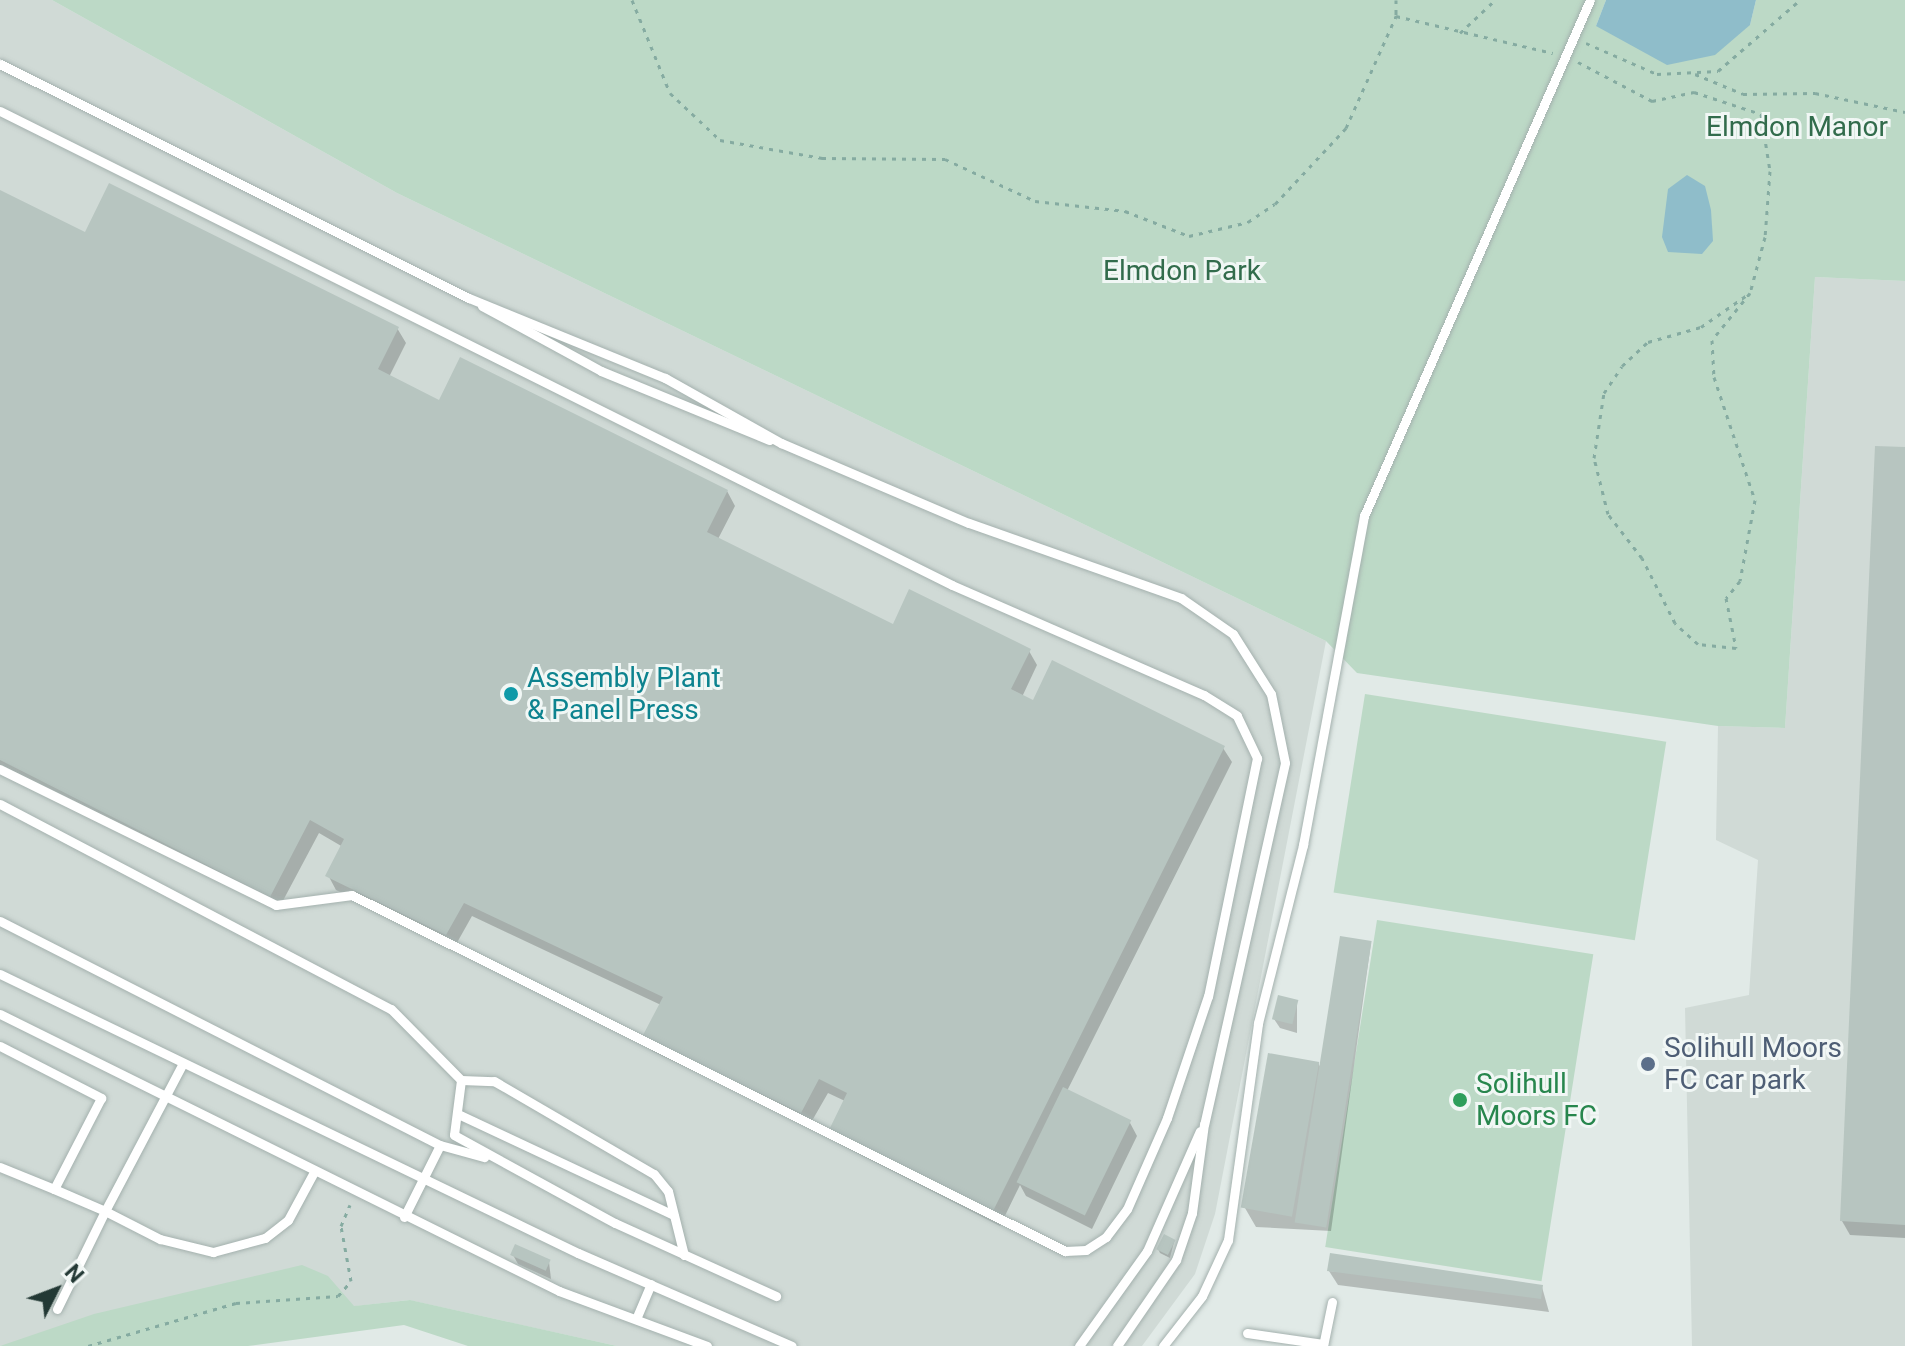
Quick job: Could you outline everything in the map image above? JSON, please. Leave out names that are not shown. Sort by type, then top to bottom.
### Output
[{"type":"lane","points":[[1163,1346],[1202,1296],[1228,1240],[1258,1023],[1303,845],[1364,516],[1590,0]]},
{"type":"lane","points":[[0,64],[469,298],[601,371],[734,430],[781,443]]},
{"type":"lane","points":[[0,111],[952,585],[1204,695],[1237,716],[1257,758],[1208,996],[1167,1118],[1113,1228],[1086,1250],[1065,1251],[352,895],[276,905],[0,769]]},
{"type":"lane","points":[[469,298],[665,378],[781,443],[969,523],[1181,598],[1252,655],[1282,728],[1285,763],[1204,1124],[1185,1236],[1117,1346]]},
{"type":"lane","points":[[0,804],[391,1009],[461,1080],[494,1081],[654,1174],[674,1215],[684,1255]]},
{"type":"lane","points":[[0,921],[440,1145],[495,1160]]},
{"type":"lane","points":[[0,974],[423,1178],[792,1346]]},
{"type":"lane","points":[[0,1014],[355,1193],[559,1291],[707,1346]]},
{"type":"lane","points":[[0,1046],[101,1098],[54,1189]]},
{"type":"lane","points":[[57,1309],[183,1063]]},
{"type":"lane","points":[[461,1080],[454,1135],[495,1160],[684,1255],[776,1296]]},
{"type":"lane","points":[[458,1114],[674,1215]]},
{"type":"lane","points":[[1079,1346],[1147,1251],[1204,1124]]},
{"type":"lane","points":[[404,1217],[440,1145]]},
{"type":"lane","points":[[0,1167],[105,1211],[160,1239],[213,1252],[265,1238],[288,1220],[314,1172]]},
{"type":"lane","points":[[636,1319],[651,1284]]},
{"type":"lane","points":[[1247,1333],[1323,1345],[1332,1302]]},
{"type":"path","points":[[632,0],[670,93],[720,140],[822,158],[945,159],[1035,201],[1125,211],[1189,236],[1248,222],[1286,193],[1346,128],[1396,16],[1396,0]]},
{"type":"path","points":[[1459,34],[1495,0]]},
{"type":"path","points":[[1575,38],[1657,74],[1718,71],[1800,0]]},
{"type":"path","points":[[1396,16],[1459,34],[1567,57],[1652,101],[1694,92],[1761,114],[1770,171],[1765,237],[1750,293],[1712,340],[1714,377],[1755,500],[1740,581],[1726,598],[1736,648],[1698,644],[1675,623],[1642,558],[1608,514],[1594,458],[1604,393],[1622,366],[1648,342],[1701,327],[1750,293]]},
{"type":"path","points":[[1692,72],[1743,94],[1815,93],[1905,112]]},
{"type":"path","points":[[88,1346],[236,1303],[338,1296],[351,1281],[341,1226],[355,1193]]},
{"type":"shaded area","points":[[0,0],[52,0],[397,193],[1326,641],[1215,1214],[1195,1274],[1142,1346],[617,1346],[409,1300],[0,1346]]},
{"type":"shaded area","points":[[1815,277],[1905,281],[1905,1346],[1692,1346],[1685,1008],[1749,995],[1758,860],[1716,840],[1718,726],[1785,728]]},
{"type":"green space","name":"Elmdon Park","points":[[52,0],[1606,0],[1596,26],[1750,25],[1756,0],[1905,0],[1905,281],[1815,277],[1785,728],[1718,726],[1357,673],[1326,641],[397,193]]},
{"type":"green space","points":[[1365,694],[1666,742],[1635,940],[1334,893]]},
{"type":"green space","name":"Solihull Moors FC","points":[[1377,920],[1593,954],[1542,1281],[1325,1247]]},
{"type":"green space","points":[[302,1265],[328,1276],[354,1306],[410,1300],[617,1346],[468,1346],[404,1325],[248,1346],[0,1346],[94,1314]]},
{"type":"water","points":[[1606,0],[1756,0],[1750,25],[1715,55],[1667,65],[1596,26]]},
{"type":"water","points":[[1687,175],[1705,186],[1711,210],[1713,241],[1702,254],[1668,252],[1662,237],[1668,189]]},
{"type":"building","name":"Assembly Plant & Panel Press","points":[[109,183],[399,327],[378,369],[439,400],[460,357],[728,490],[707,532],[893,624],[909,589],[1031,649],[1011,689],[1033,700],[1052,660],[1225,746],[992,1213],[829,1130],[847,1093],[819,1079],[801,1113],[642,1037],[663,997],[464,903],[446,935],[325,876],[344,839],[310,820],[270,897],[0,760],[0,190],[85,232]]},
{"type":"building","points":[[1875,446],[1905,447],[1905,1225],[1840,1221]]},
{"type":"building","points":[[1340,936],[1372,941],[1326,1227],[1295,1222]]},
{"type":"building","points":[[1278,995],[1298,1000],[1292,1024],[1272,1019]]},
{"type":"building","points":[[1268,1053],[1319,1062],[1292,1217],[1241,1208]]},
{"type":"building","points":[[1063,1087],[1131,1120],[1085,1216],[1017,1182]]},
{"type":"building","points":[[1164,1234],[1176,1240],[1168,1255],[1156,1249]]},
{"type":"building","points":[[515,1244],[551,1260],[546,1271],[510,1255]]},
{"type":"building","points":[[1330,1253],[1543,1285],[1541,1299],[1327,1271]]},
{"type":"place","name":"Assembly Plant & Panel Press","points":[[511,694]]},
{"type":"place","name":"Solihull Moors FC car park","points":[[1648,1064]]},
{"type":"place","name":"Solihull Moors FC","points":[[1460,1100]]},
{"type":"park label","name":"Elmdon Manor","points":[[1797,127]]}]
